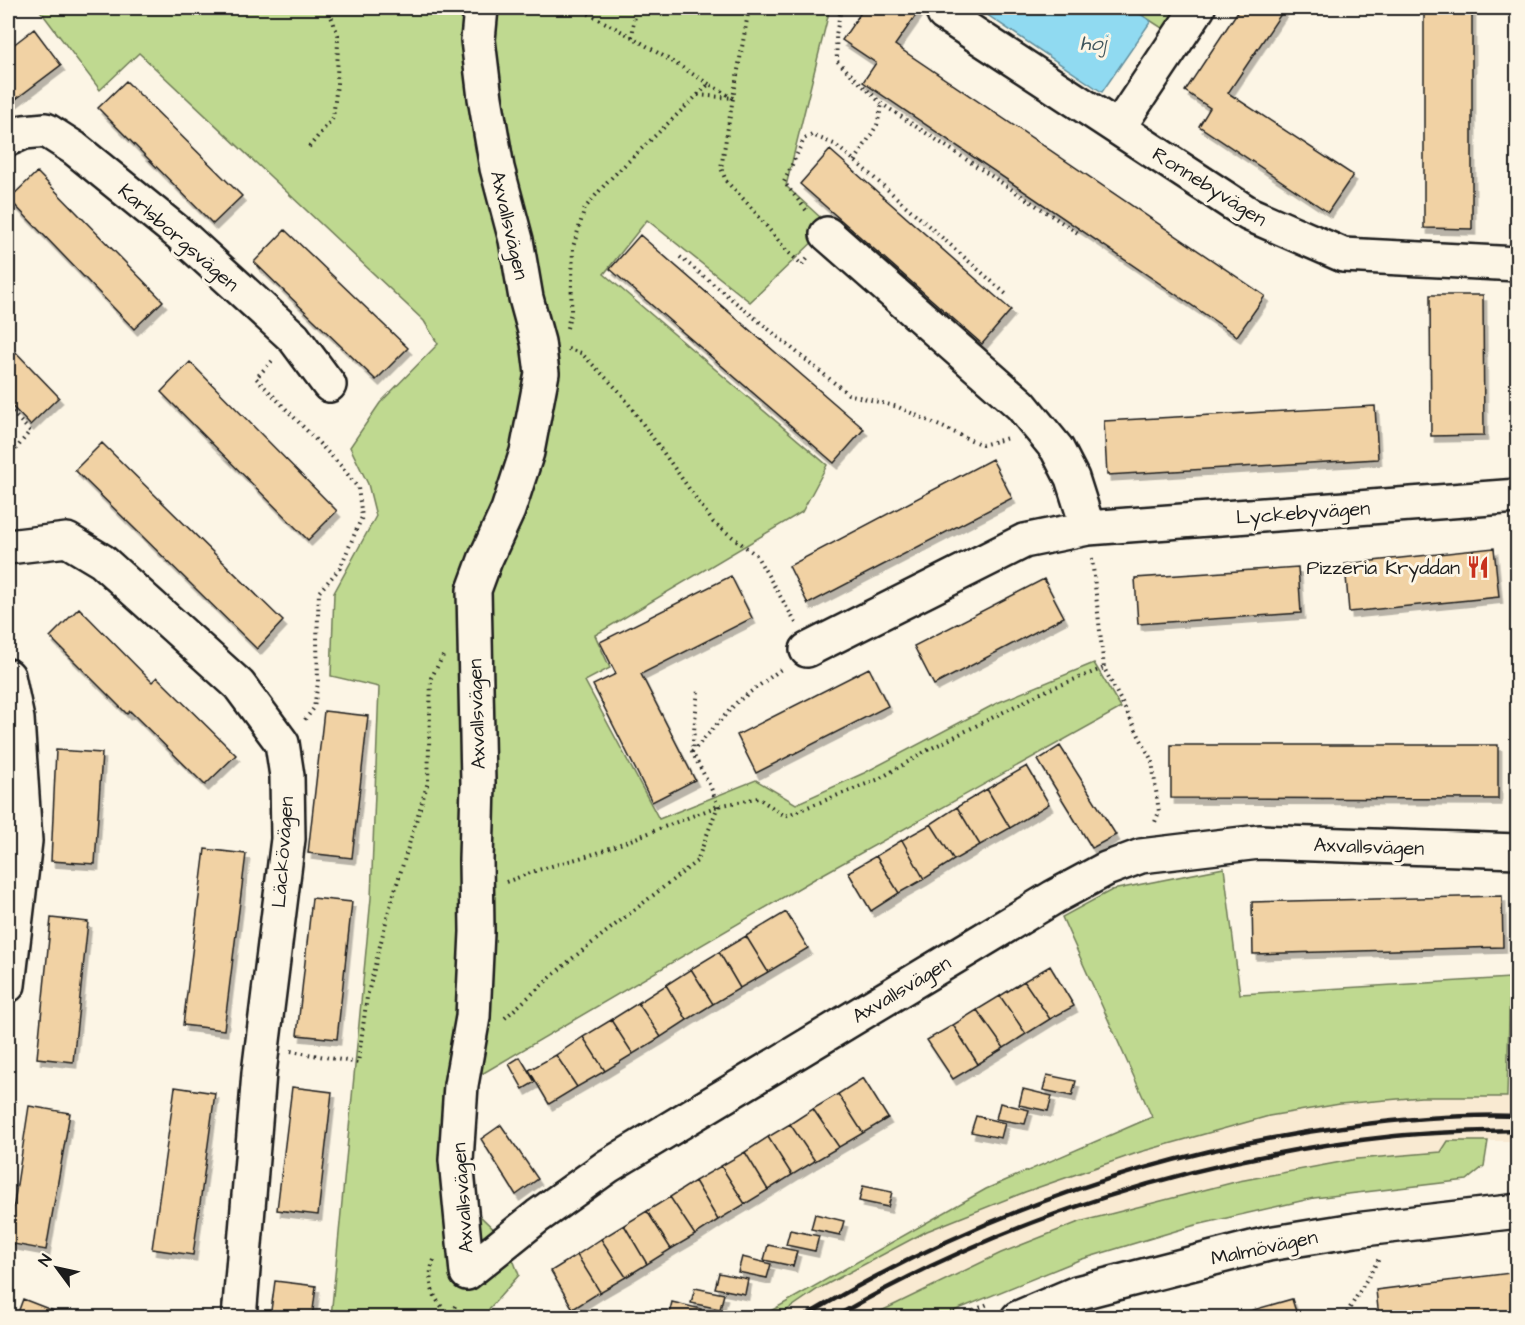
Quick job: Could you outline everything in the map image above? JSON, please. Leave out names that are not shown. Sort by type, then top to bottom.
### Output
[{"type":"street","name":"Axvallsvägen","points":[[481,8],[478,40],[497,168],[516,240],[526,298],[550,345],[542,373],[527,452],[508,510],[474,590],[478,783],[477,892],[473,1017],[461,1085],[456,1160],[467,1273],[538,1216],[608,1166],[1054,897],[1106,870],[1141,856],[1259,842],[1518,851]]},
{"type":"street","name":"Ronnebyvägen","points":[[949,8],[944,14],[1249,214],[1343,255],[1518,264]]},
{"type":"street","points":[[1118,128],[1198,8]]},
{"type":"street","name":"Karlsborgsvägen","points":[[8,139],[24,132],[46,130],[74,148],[181,235],[294,338],[329,385]]},
{"type":"street","points":[[831,237],[1022,405],[1057,449],[1072,478],[1088,528]]},
{"type":"street","name":"Lyckebyvägen","points":[[807,650],[1024,541],[1088,528],[1518,496]]},
{"type":"street","name":"Läckövägen","points":[[8,547],[67,540],[102,561],[239,685],[282,743],[287,776],[288,839],[262,1045],[239,1317]]},
{"type":"street","points":[[8,676],[25,840],[8,985]]},
{"type":"street","name":"Malmövägen","points":[[1025,1316],[1077,1293],[1268,1244],[1355,1230],[1518,1211]]},
{"type":"path","points":[[309,147],[333,118],[337,84],[338,35],[328,8]]},
{"type":"path","points":[[578,8],[632,37],[733,98]]},
{"type":"path","points":[[632,37],[636,8]]},
{"type":"path","points":[[749,8],[721,168],[726,181],[786,250],[802,265],[831,237],[807,212],[784,182],[804,139],[812,135],[834,144],[855,161],[1006,294]]},
{"type":"path","points":[[841,8],[836,35],[837,61],[882,104],[1081,235]]},
{"type":"path","points":[[692,752],[737,702],[807,650],[793,614],[756,555],[713,522],[620,392],[582,352],[550,345],[571,312],[573,247],[585,208],[607,182],[709,84]]},
{"type":"path","points":[[698,95],[733,98]]},
{"type":"path","points":[[855,161],[877,125],[882,104]]},
{"type":"path","points":[[680,257],[848,394],[898,407],[982,445],[1003,438],[1013,438]]},
{"type":"path","points":[[282,743],[314,708],[318,682],[317,640],[320,592],[340,568],[362,517],[358,488],[342,467],[256,378],[294,338]]},
{"type":"path","points":[[8,408],[30,431],[8,459]]},
{"type":"path","points":[[1088,528],[1104,668],[1152,761],[1160,812],[1141,856]]},
{"type":"path","points":[[262,1045],[358,1063],[367,997],[388,910],[428,782],[431,678],[447,650]]},
{"type":"path","points":[[477,892],[538,870],[597,853],[717,806],[758,798],[785,816],[879,779],[928,750],[1045,691],[1104,668]]},
{"type":"path","points":[[503,1020],[569,961],[697,861],[717,806],[711,788],[692,752],[698,690]]},
{"type":"path","points":[[1344,1317],[1386,1249]]},
{"type":"path","points":[[450,1315],[468,1317]]},
{"type":"shaded area","points":[[1421,1097],[1517,1097],[1517,1141],[1448,1141],[1442,1152],[1357,1159],[1239,1181],[1079,1222],[1001,1253],[869,1317],[777,1318],[818,1289],[927,1231],[1025,1192],[1140,1152],[1269,1116],[1340,1104]]},
{"type":"green space","points":[[38,8],[830,8],[786,186],[820,217],[819,236],[750,302],[647,220],[604,274],[827,465],[802,512],[595,635],[610,668],[585,681],[659,819],[756,780],[796,804],[864,773],[997,703],[1094,663],[1121,708],[816,878],[468,1082],[465,1168],[477,1213],[506,1241],[519,1275],[489,1309],[497,1317],[331,1317],[371,898],[379,687],[331,676],[334,593],[376,516],[368,484],[350,447],[380,403],[438,344],[424,321],[139,53],[100,90]]},
{"type":"green space","points":[[1131,8],[1180,8],[1165,30]]},
{"type":"green space","points":[[1224,868],[1240,994],[1510,978],[1507,1097],[1421,1097],[1340,1104],[1269,1116],[1140,1152],[1025,1192],[927,1231],[818,1289],[777,1317],[760,1317],[986,1189],[1152,1117],[1062,917],[1112,890]]},
{"type":"green space","points":[[1448,1141],[1488,1141],[1484,1166],[1467,1180],[1314,1198],[1192,1226],[1079,1260],[939,1317],[869,1317],[1001,1253],[1079,1222],[1239,1181],[1357,1159],[1441,1152]]},
{"type":"water","name":"hoj","points":[[977,8],[1131,8],[1151,21],[1102,92]]},
{"type":"building","points":[[864,8],[921,8],[895,45],[1265,296],[1237,336],[863,82],[876,63],[842,40]]},
{"type":"building","points":[[1240,8],[1285,8],[1228,93],[1353,175],[1328,212],[1199,126],[1210,108],[1185,91]]},
{"type":"building","points":[[1424,8],[1472,8],[1472,229],[1424,228]]},
{"type":"building","points":[[34,29],[61,65],[8,105],[8,49]]},
{"type":"building","points":[[126,81],[242,196],[213,224],[98,108]]},
{"type":"building","points":[[830,150],[1011,310],[982,344],[800,184]]},
{"type":"building","points":[[37,172],[163,301],[134,329],[9,199]]},
{"type":"building","points":[[285,230],[408,348],[376,380],[254,262]]},
{"type":"building","points":[[640,235],[864,429],[834,463],[610,269]]},
{"type":"building","points":[[1430,295],[1483,295],[1484,435],[1431,436]]},
{"type":"building","points":[[8,344],[59,397],[30,425],[8,402]]},
{"type":"building","points":[[190,362],[337,511],[308,540],[161,392]]},
{"type":"building","points":[[1375,406],[1378,459],[1107,475],[1104,421]]},
{"type":"building","points":[[102,443],[283,621],[257,649],[75,470]]},
{"type":"building","points":[[992,459],[1012,498],[808,604],[789,566]]},
{"type":"building","points":[[1494,548],[1499,597],[1349,612],[1345,564]]},
{"type":"building","points":[[1298,567],[1301,613],[1138,624],[1135,578]]},
{"type":"building","points":[[731,576],[752,618],[641,674],[695,780],[652,802],[593,685],[616,674],[600,642]]},
{"type":"building","points":[[1044,579],[1064,617],[934,685],[914,646]]},
{"type":"building","points":[[79,608],[152,682],[157,677],[236,755],[205,785],[130,711],[127,714],[50,637]]},
{"type":"building","points":[[869,668],[888,706],[756,773],[737,735]]},
{"type":"building","points":[[324,711],[368,716],[352,858],[308,853]]},
{"type":"building","points":[[1171,745],[1498,745],[1498,799],[1171,798]]},
{"type":"building","points":[[1060,746],[1116,835],[1092,848],[1038,760]]},
{"type":"building","points":[[56,750],[102,753],[95,864],[51,861]]},
{"type":"building","points":[[1027,766],[1049,804],[1010,828],[987,789]]},
{"type":"building","points":[[987,789],[1010,828],[980,845],[957,807]]},
{"type":"building","points":[[957,807],[980,845],[954,860],[931,824]]},
{"type":"building","points":[[931,824],[954,860],[924,879],[902,840]]},
{"type":"building","points":[[902,840],[924,879],[899,893],[876,856]]},
{"type":"building","points":[[205,849],[246,854],[224,1030],[183,1025]]},
{"type":"building","points":[[876,856],[899,893],[871,911],[848,872]]},
{"type":"building","points":[[1502,896],[1503,947],[1253,954],[1252,902]]},
{"type":"building","points":[[312,898],[352,902],[337,1039],[297,1035]]},
{"type":"building","points":[[786,912],[808,948],[768,972],[746,936]]},
{"type":"building","points":[[51,918],[88,922],[73,1062],[37,1058]]},
{"type":"building","points":[[746,936],[768,972],[740,988],[719,952]]},
{"type":"building","points":[[719,952],[740,988],[713,1004],[691,969]]},
{"type":"building","points":[[1050,966],[1074,1006],[1050,1019],[1024,981]]},
{"type":"building","points":[[691,969],[713,1004],[687,1020],[666,985]]},
{"type":"building","points":[[1024,981],[1050,1019],[1026,1034],[1000,996]]},
{"type":"building","points":[[666,985],[687,1020],[661,1037],[638,1003]]},
{"type":"building","points":[[1000,996],[1026,1034],[1004,1048],[977,1010]]},
{"type":"building","points":[[638,1003],[661,1037],[633,1054],[611,1020]]},
{"type":"building","points":[[977,1010],[1004,1048],[978,1064],[953,1025]]},
{"type":"building","points":[[611,1020],[633,1054],[605,1071],[583,1037]]},
{"type":"building","points":[[953,1025],[978,1064],[953,1079],[927,1040]]},
{"type":"building","points":[[583,1037],[605,1071],[577,1087],[556,1055]]},
{"type":"building","points":[[556,1055],[577,1087],[549,1104],[529,1070]]},
{"type":"building","points":[[520,1057],[535,1082],[523,1089],[509,1064]]},
{"type":"building","points":[[1047,1075],[1076,1081],[1072,1096],[1043,1090]]},
{"type":"building","points":[[863,1078],[888,1118],[863,1133],[838,1094]]},
{"type":"building","points":[[175,1087],[215,1093],[193,1255],[152,1249]]},
{"type":"building","points":[[292,1087],[332,1092],[318,1215],[277,1210]]},
{"type":"building","points":[[1023,1089],[1052,1096],[1048,1111],[1019,1105]]},
{"type":"building","points":[[838,1094],[863,1133],[839,1147],[813,1109]]},
{"type":"building","points":[[1000,1103],[1029,1110],[1025,1124],[996,1119]]},
{"type":"building","points":[[29,1106],[70,1113],[46,1250],[8,1243]]},
{"type":"building","points":[[813,1109],[839,1147],[815,1161],[790,1124]]},
{"type":"building","points":[[976,1116],[1005,1123],[1001,1138],[971,1132]]},
{"type":"building","points":[[790,1124],[815,1161],[792,1175],[768,1137]]},
{"type":"building","points":[[501,1125],[538,1179],[516,1195],[481,1139]]},
{"type":"building","points":[[768,1137],[792,1175],[768,1190],[745,1152]]},
{"type":"building","points":[[745,1152],[768,1190],[745,1204],[721,1166]]},
{"type":"building","points":[[721,1166],[745,1204],[718,1220],[695,1181]]},
{"type":"building","points":[[695,1181],[718,1220],[695,1235],[670,1197]]},
{"type":"building","points":[[863,1186],[892,1192],[888,1207],[859,1201]]},
{"type":"building","points":[[670,1197],[695,1235],[671,1249],[647,1211]]},
{"type":"building","points":[[647,1211],[671,1249],[647,1264],[624,1225]]},
{"type":"building","points":[[815,1214],[844,1221],[840,1235],[811,1229]]},
{"type":"building","points":[[624,1225],[647,1264],[626,1277],[601,1239]]},
{"type":"building","points":[[790,1230],[819,1236],[815,1251],[786,1245]]},
{"type":"building","points":[[601,1239],[626,1277],[600,1292],[577,1255]]},
{"type":"building","points":[[768,1245],[797,1251],[793,1266],[764,1260]]},
{"type":"building","points":[[577,1255],[600,1292],[573,1309],[551,1271]]},
{"type":"building","points":[[742,1257],[771,1264],[767,1278],[738,1272]]},
{"type":"building","points":[[1518,1272],[1518,1318],[1379,1318],[1376,1290]]},
{"type":"building","points":[[719,1273],[748,1279],[745,1294],[715,1288]]},
{"type":"building","points":[[275,1281],[316,1286],[312,1318],[270,1318]]},
{"type":"building","points":[[695,1288],[724,1294],[720,1309],[691,1303]]},
{"type":"building","points":[[23,1299],[72,1318],[16,1318]]},
{"type":"building","points":[[1292,1299],[1298,1318],[1225,1318]]},
{"type":"building","points":[[672,1302],[701,1309],[699,1318],[668,1318]]},
{"type":"railway","points":[[802,1318],[866,1282],[999,1219],[1067,1193],[1136,1171],[1206,1152],[1278,1137],[1350,1126],[1434,1118],[1518,1116]]},
{"type":"railway","points":[[833,1318],[898,1282],[965,1250],[1104,1197],[1176,1176],[1248,1159],[1395,1136],[1518,1130]]},
{"type":"place","name":"Pizzeria Kryddan","points":[[1478,567]]}]
